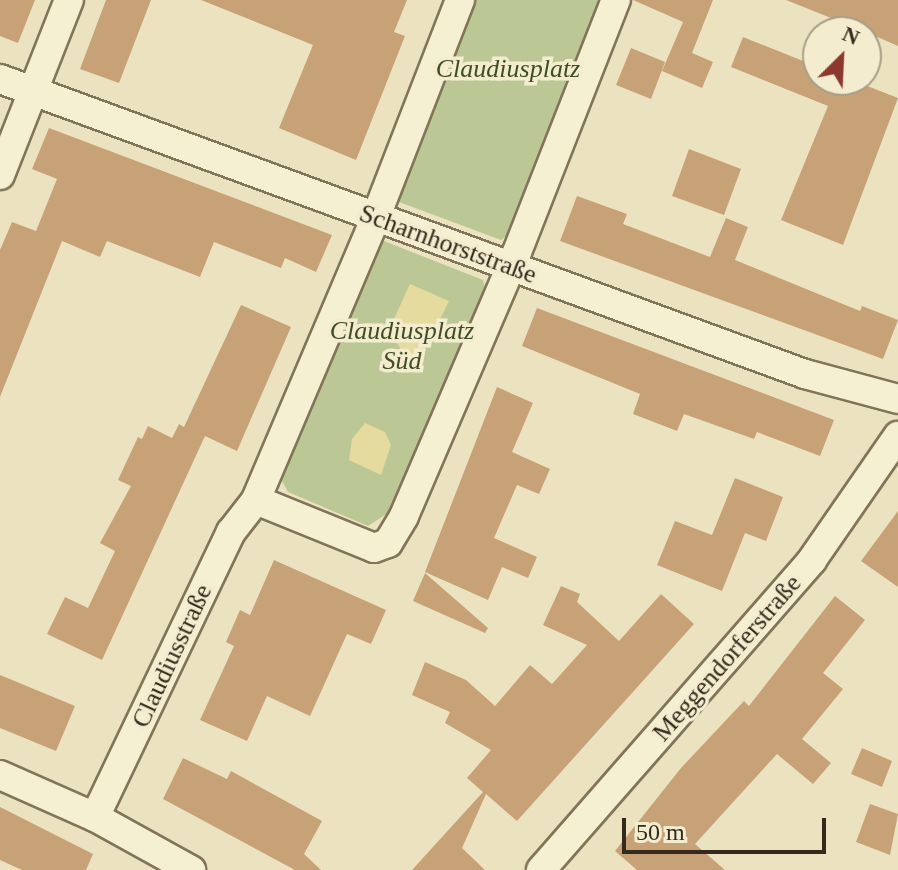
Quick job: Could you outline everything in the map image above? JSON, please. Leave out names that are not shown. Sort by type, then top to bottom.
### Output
[{"type":"street","points":[[0,175],[69,0]]},
{"type":"street","points":[[460,0],[376,217],[256,500],[367,546],[388,543],[510,267],[616,0]]},
{"type":"street","name":"Scharnhorststraße","points":[[0,79],[805,374],[898,399]]},
{"type":"street","name":"Meggendorferstraße","points":[[541,870],[812,560],[898,436]]},
{"type":"street","name":"Claudiusstraße","points":[[95,817],[231,532],[256,500]]},
{"type":"street","points":[[0,775],[95,817],[191,870]]},
{"type":"green space","name":"Claudiusplatz","points":[[469,0],[599,0],[509,234],[501,240],[399,202],[396,193]]},
{"type":"green space","name":"Claudiusplatz Süd","points":[[384,241],[483,280],[486,291],[391,511],[368,526],[288,492],[282,481],[283,466],[378,245]]},
{"type":"sand","points":[[410,284],[449,301],[420,359],[405,354],[388,332]]},
{"type":"sand","points":[[365,423],[385,432],[391,445],[381,475],[349,460],[352,439]]},
{"type":"building","points":[[0,0],[35,0],[18,43],[0,36]]},
{"type":"building","points":[[106,0],[151,0],[119,83],[80,69]]},
{"type":"building","points":[[201,0],[407,0],[394,32],[405,36],[356,160],[279,128],[313,45]]},
{"type":"building","points":[[633,0],[713,0],[692,53],[713,62],[702,88],[662,71],[683,22]]},
{"type":"building","points":[[786,0],[898,0],[898,46],[882,39],[882,16],[826,16]]},
{"type":"building","points":[[743,37],[802,61],[802,96],[731,67]]},
{"type":"building","points":[[631,48],[665,62],[651,99],[616,85]]},
{"type":"building","points":[[882,92],[898,98],[843,245],[781,220],[828,106],[803,96],[882,96]]},
{"type":"building","points":[[49,128],[332,235],[316,272],[285,258],[281,268],[214,242],[200,277],[107,241],[100,257],[62,241],[0,397],[0,250],[12,222],[36,231],[57,179],[32,169]]},
{"type":"building","points":[[689,149],[741,169],[724,215],[672,196]]},
{"type":"building","points":[[577,196],[627,214],[623,224],[710,257],[726,218],[748,227],[735,260],[860,311],[862,306],[898,320],[883,359],[560,241]]},
{"type":"building","points":[[241,305],[291,327],[237,451],[205,436],[102,660],[47,634],[65,597],[88,608],[115,551],[100,543],[131,486],[118,480],[138,437],[142,439],[148,426],[172,438],[179,424],[184,427]]},
{"type":"building","points":[[537,308],[834,420],[820,456],[757,432],[754,439],[684,414],[677,431],[633,414],[640,394],[522,346]]},
{"type":"building","points":[[497,387],[533,403],[512,452],[550,469],[539,494],[517,485],[494,538],[537,557],[528,578],[502,567],[488,600],[425,572]]},
{"type":"building","points":[[735,478],[783,497],[766,541],[745,533],[722,591],[657,565],[675,521],[712,535]]},
{"type":"building","points":[[898,511],[898,587],[861,561]]},
{"type":"building","points":[[274,560],[386,610],[371,644],[347,634],[310,716],[267,696],[247,741],[200,720],[234,646],[226,642],[240,610],[250,615]]},
{"type":"building","points":[[425,573],[488,628],[485,633],[413,601]]},
{"type":"building","points":[[561,586],[580,594],[577,602],[619,641],[661,594],[694,624],[517,821],[486,794],[462,848],[485,870],[412,870],[483,792],[467,778],[491,750],[445,723],[450,712],[412,695],[425,662],[466,680],[495,706],[530,665],[552,684],[587,645],[543,625]]},
{"type":"building","points":[[835,596],[865,620],[823,673],[843,689],[802,739],[831,763],[813,784],[777,754],[695,844],[725,870],[637,870],[615,851],[681,768],[744,701],[749,706]]},
{"type":"building","points":[[0,675],[75,706],[56,751],[0,728]]},
{"type":"building","points":[[862,748],[892,761],[882,787],[851,774]]},
{"type":"building","points":[[183,758],[227,779],[231,771],[322,821],[304,854],[321,870],[295,870],[163,799]]},
{"type":"building","points":[[870,804],[898,814],[890,855],[856,842]]},
{"type":"building","points":[[0,807],[93,854],[86,870],[22,870],[0,860]]}]
